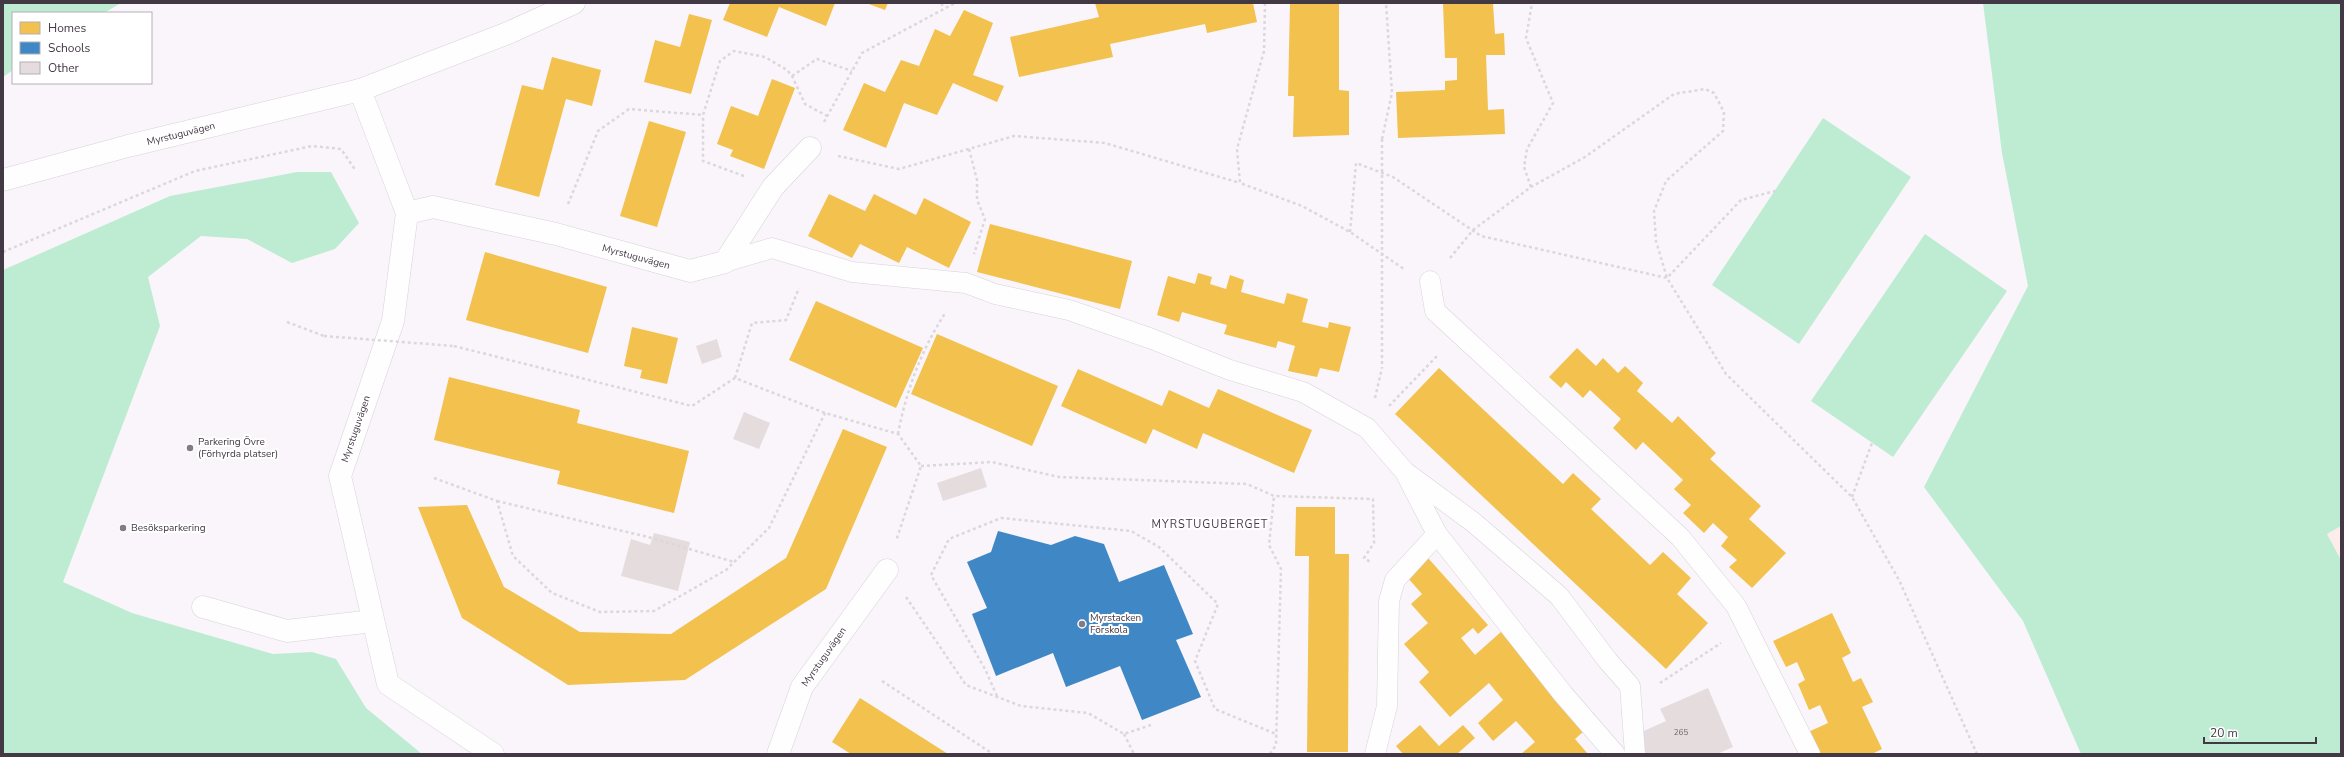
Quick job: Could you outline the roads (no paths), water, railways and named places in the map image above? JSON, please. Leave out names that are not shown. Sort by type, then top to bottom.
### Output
[{"type":"street","name":"Myrstuguvägen","points":[[3,180],[128,146],[360,90],[508,33],[574,3]]},
{"type":"street","name":"Myrstuguvägen","points":[[360,90],[407,213],[393,321],[340,476],[388,684],[493,754]]},
{"type":"street","points":[[725,262],[773,187],[810,148]]},
{"type":"street","name":"Myrstuguvägen","points":[[407,213],[433,207],[556,234],[690,271],[725,262]]},
{"type":"street","name":"Myrstuguvägen","points":[[778,754],[802,687],[887,570]]},
{"type":"street","points":[[203,607],[287,631],[373,622]]},
{"type":"lane","points":[[725,262],[772,248],[852,272],[966,283],[995,294],[1069,310],[1152,339],[1230,370],[1303,392],[1367,428],[1405,472],[1473,522],[1559,596],[1608,661],[1630,686],[1635,754]]},
{"type":"lane","points":[[1430,281],[1435,311],[1680,537],[1736,606],[1810,754]]},
{"type":"lane","points":[[1405,472],[1437,534],[1563,694],[1615,754]]},
{"type":"lane","points":[[1375,754],[1387,706],[1389,601],[1395,580],[1437,534]]},
{"type":"place","name":"Parkering Övre (Förhyrda platser)","points":[[190,448]]},
{"type":"place","name":"Besöksparkering","points":[[123,528]]},
{"type":"place","name":"Myrstacken Förskola","points":[[1082,624]]},
{"type":"district","name":"MYRSTUGUBERGET","points":[[1210,524]]}]
